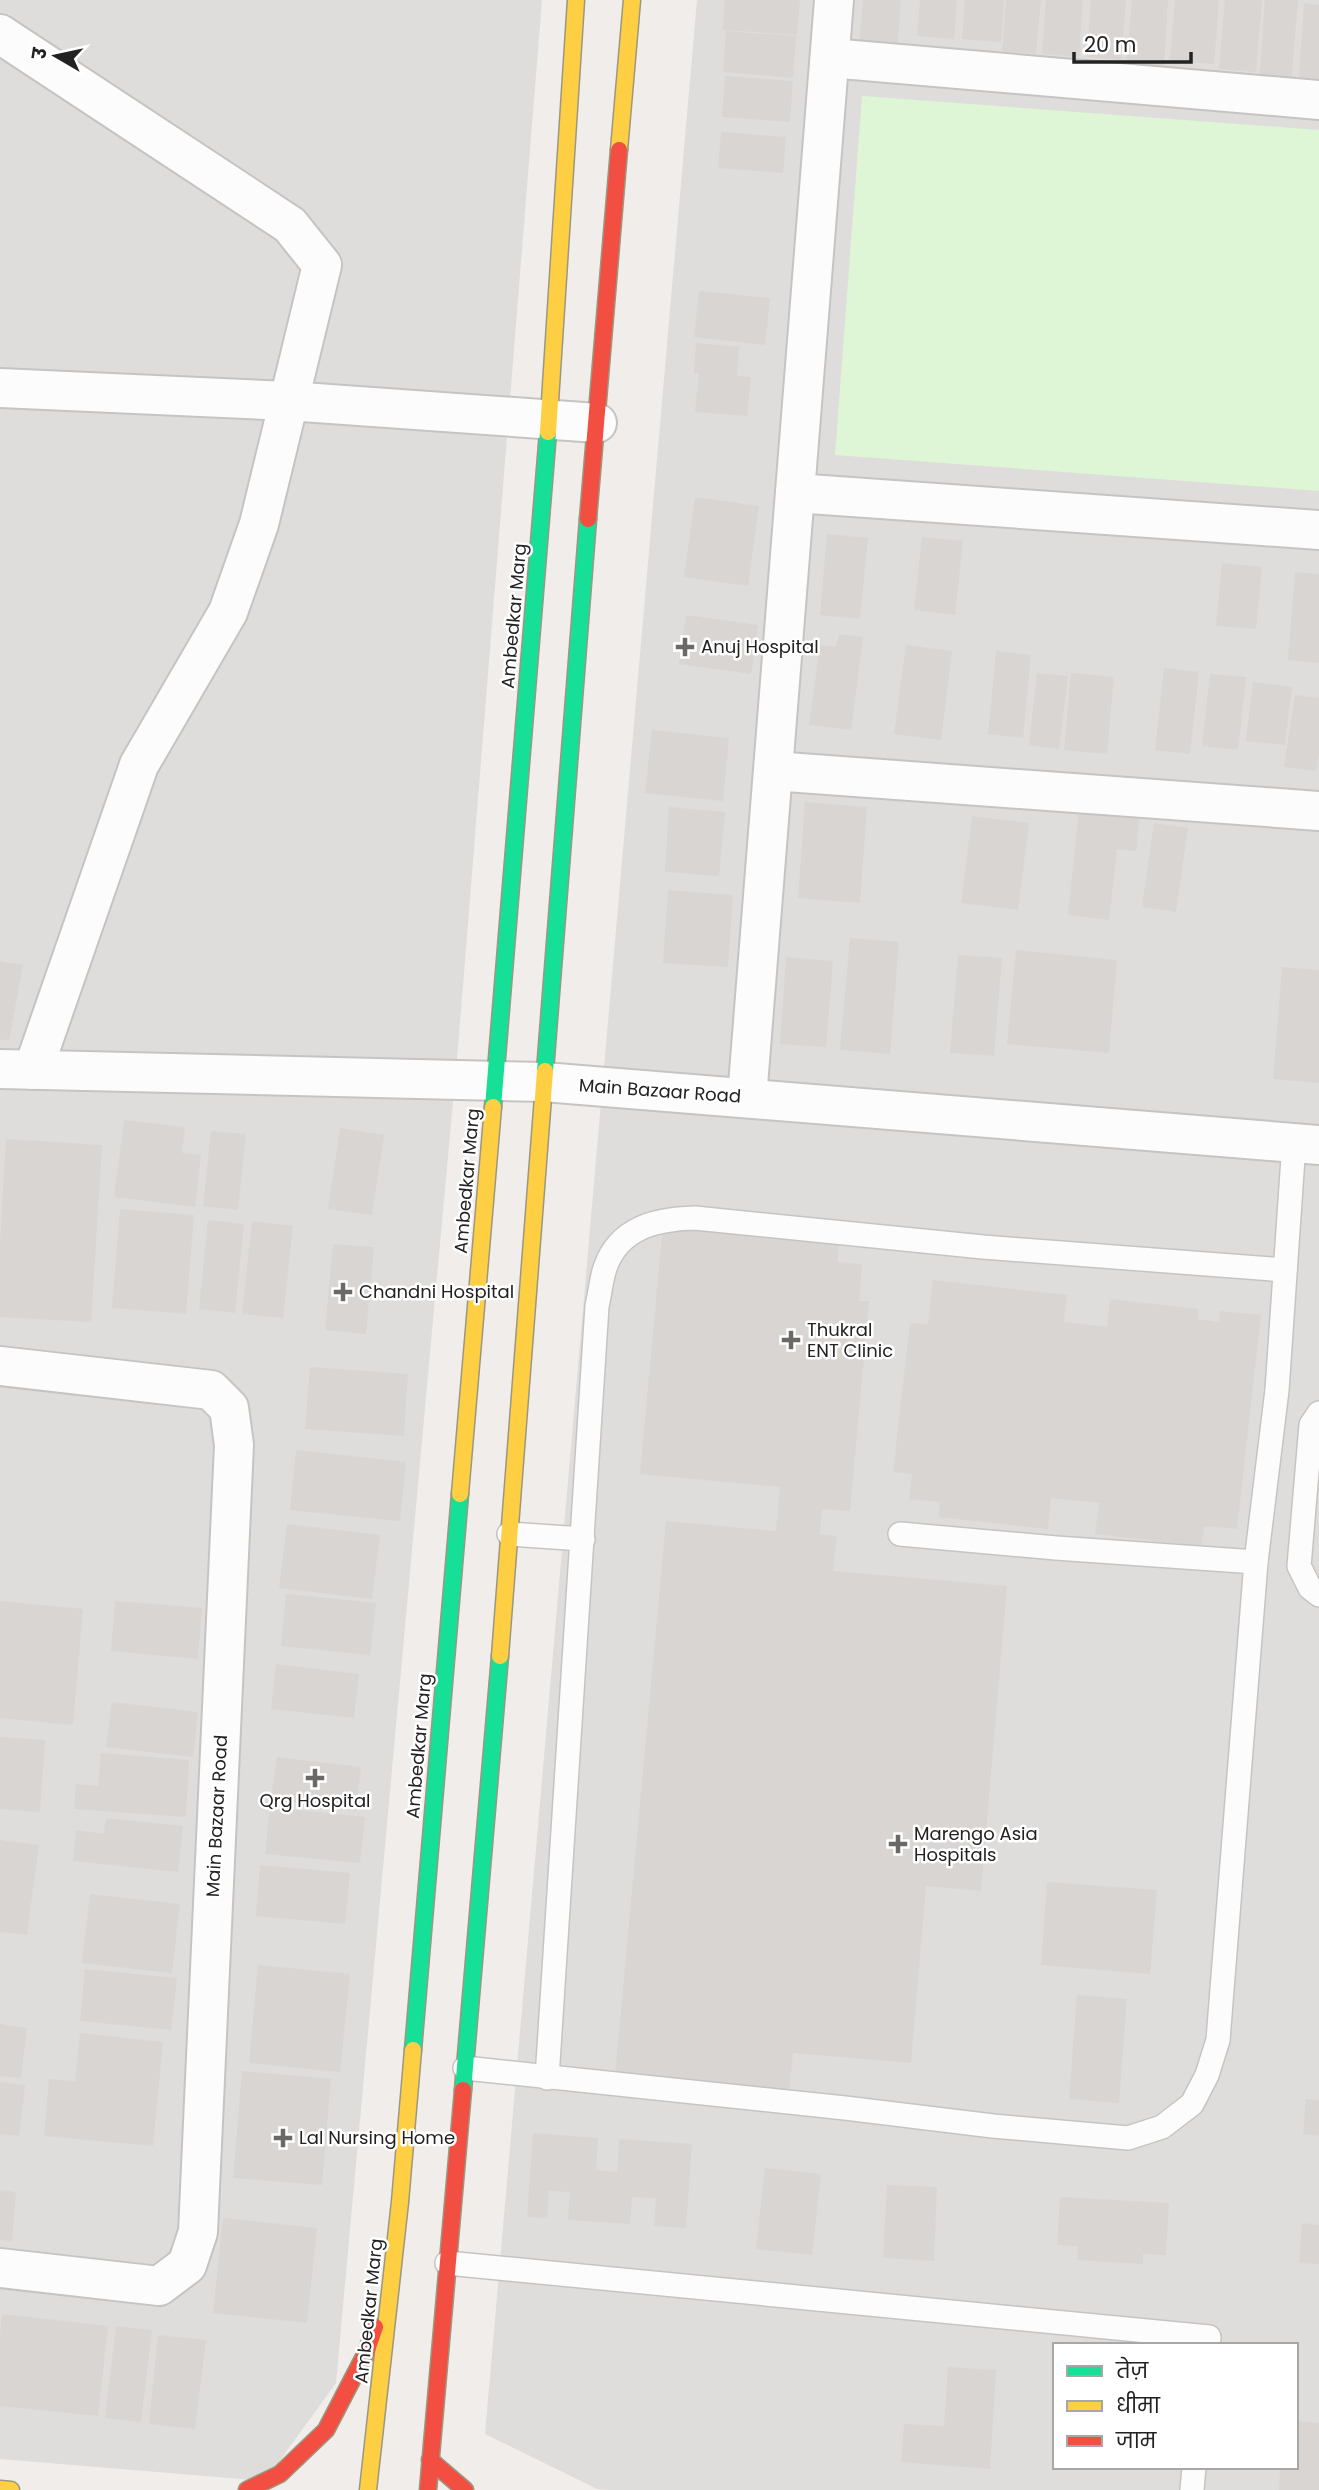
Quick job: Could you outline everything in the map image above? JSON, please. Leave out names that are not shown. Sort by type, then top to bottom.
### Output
[{"type":"street","name":"Ambedkar Marg","points":[[368,2490],[392,2280],[495,1081],[549,419],[576,0]]},
{"type":"street","points":[[428,2490],[509,1534],[632,0]]},
{"type":"street","points":[[747,1098],[834,0]]},
{"type":"street","points":[[0,34],[290,225],[321,265],[260,524],[228,612],[139,765],[17,1069]]},
{"type":"street","points":[[830,58],[1319,100]]},
{"type":"street","points":[[0,388],[288,401],[597,423]]},
{"type":"street","points":[[795,493],[1319,530]]},
{"type":"street","points":[[773,771],[1319,811]]},
{"type":"street","name":"Main Bazaar Road","points":[[17,1069],[544,1082],[1306,1144]]},
{"type":"street","name":"Main Bazaar Road","points":[[0,1366],[211,1390],[229,1408],[234,1445],[198,2232],[187,2265],[159,2286],[0,2268]]},
{"type":"street","points":[[247,2490],[280,2474],[326,2430],[366,2353],[392,2280]]},
{"type":"street","points":[[430,2460],[465,2490]]},
{"type":"street","points":[[0,2489],[11,2490]]},
{"type":"lane","points":[[465,2068],[1128,2138],[1162,2127],[1192,2104],[1207,2075],[1218,2040],[1256,1562],[1277,1390],[1285,1270],[1306,1144]]},
{"type":"lane","points":[[547,2078],[597,1306],[605,1266],[620,1241],[642,1225],[668,1219],[695,1218],[983,1247],[1285,1270]]},
{"type":"lane","points":[[1319,1413],[1311,1425],[1298,1566],[1310,1588],[1319,1595]]},
{"type":"lane","points":[[509,1534],[583,1539]]},
{"type":"lane","points":[[900,1534],[1256,1562]]},
{"type":"lane","points":[[447,2263],[1209,2337],[1209,2343]]},
{"type":"lane","points":[[1192,2490],[1194,2469]]},
{"type":"shaded area","points":[[0,0],[542,0],[459,1036],[336,2383],[265,2481],[0,2459]]},
{"type":"shaded area","points":[[697,0],[1319,0],[1319,2490],[597,2489],[485,2434]]},
{"type":"green space","points":[[862,96],[1319,130],[1319,491],[835,455]]},
{"type":"building","points":[[725,0],[800,0],[797,35],[723,30]]},
{"type":"building","points":[[863,0],[901,0],[897,51],[859,49]]},
{"type":"building","points":[[920,0],[957,0],[954,39],[917,36]]},
{"type":"building","points":[[965,0],[1004,0],[1001,42],[962,39]]},
{"type":"building","points":[[1006,0],[1041,0],[1036,54],[1002,51]]},
{"type":"building","points":[[1046,0],[1083,0],[1079,57],[1042,54]]},
{"type":"building","points":[[1091,0],[1126,0],[1121,60],[1087,57]]},
{"type":"building","points":[[1132,0],[1168,0],[1164,66],[1126,63]]},
{"type":"building","points":[[1175,0],[1219,0],[1214,64],[1170,61]]},
{"type":"building","points":[[1225,0],[1262,0],[1256,72],[1219,69]]},
{"type":"building","points":[[1265,0],[1298,0],[1291,84],[1259,81]]},
{"type":"building","points":[[1304,3],[1319,5],[1319,80],[1299,78]]},
{"type":"building","points":[[726,31],[796,36],[793,78],[723,72]]},
{"type":"building","points":[[725,76],[793,81],[790,122],[722,117]]},
{"type":"building","points":[[721,132],[786,137],[783,173],[718,168]]},
{"type":"building","points":[[699,291],[770,298],[765,345],[694,337]]},
{"type":"building","points":[[696,343],[739,347],[737,376],[751,377],[747,416],[695,412],[699,373],[694,373]]},
{"type":"building","points":[[695,497],[759,506],[748,586],[684,577]]},
{"type":"building","points":[[827,534],[868,538],[860,619],[820,615]]},
{"type":"building","points":[[922,537],[963,541],[955,615],[914,610]]},
{"type":"building","points":[[1222,563],[1262,567],[1256,629],[1216,626]]},
{"type":"building","points":[[1295,572],[1319,574],[1319,663],[1288,660]]},
{"type":"building","points":[[686,615],[758,625],[751,674],[679,664]]},
{"type":"building","points":[[839,634],[863,637],[851,730],[809,725],[820,645],[836,647]]},
{"type":"building","points":[[906,645],[952,651],[941,740],[894,734]]},
{"type":"building","points":[[996,651],[1031,655],[1023,738],[988,734]]},
{"type":"building","points":[[1164,668],[1199,672],[1190,754],[1155,750]]},
{"type":"building","points":[[1037,673],[1068,676],[1059,749],[1029,745]]},
{"type":"building","points":[[1071,673],[1114,677],[1107,754],[1064,750]]},
{"type":"building","points":[[1210,674],[1246,677],[1238,750],[1202,746]]},
{"type":"building","points":[[1253,682],[1292,687],[1285,745],[1246,741]]},
{"type":"building","points":[[1295,695],[1319,698],[1319,754],[1316,771],[1284,767]]},
{"type":"building","points":[[652,730],[729,738],[723,801],[645,793]]},
{"type":"building","points":[[805,802],[867,807],[860,903],[798,898]]},
{"type":"building","points":[[669,807],[725,812],[719,876],[665,872]]},
{"type":"building","points":[[1079,809],[1140,816],[1136,851],[1117,849],[1109,920],[1068,915]]},
{"type":"building","points":[[972,816],[1029,823],[1018,910],[961,903]]},
{"type":"building","points":[[1154,823],[1188,828],[1176,912],[1142,907]]},
{"type":"building","points":[[668,890],[733,895],[728,967],[663,963]]},
{"type":"building","points":[[850,938],[899,942],[890,1054],[840,1050]]},
{"type":"building","points":[[1016,950],[1117,960],[1109,1053],[1007,1044]]},
{"type":"building","points":[[958,955],[1002,958],[994,1056],[950,1053]]},
{"type":"building","points":[[786,957],[833,961],[826,1047],[780,1044]]},
{"type":"building","points":[[0,961],[23,965],[9,1041],[0,1039]]},
{"type":"building","points":[[1282,967],[1319,970],[1319,1083],[1273,1079]]},
{"type":"building","points":[[124,1120],[185,1127],[182,1153],[201,1155],[195,1207],[114,1197]]},
{"type":"building","points":[[340,1128],[384,1135],[372,1215],[328,1209]]},
{"type":"building","points":[[211,1131],[246,1134],[238,1210],[203,1206]]},
{"type":"building","points":[[6,1139],[102,1145],[91,1322],[0,1317],[0,1243]]},
{"type":"building","points":[[120,1209],[194,1215],[186,1314],[112,1308]]},
{"type":"building","points":[[208,1220],[244,1224],[235,1313],[199,1309]]},
{"type":"building","points":[[252,1221],[293,1226],[283,1318],[242,1314]]},
{"type":"building","points":[[663,1224],[839,1240],[838,1262],[862,1264],[859,1301],[869,1301],[850,1511],[822,1509],[820,1534],[837,1536],[833,1571],[1007,1586],[981,1891],[926,1886],[911,2063],[793,2053],[789,2092],[615,2076],[666,1521],[776,1531],[780,1487],[640,1474]]},
{"type":"building","points":[[333,1244],[374,1247],[366,1334],[325,1330]]},
{"type":"building","points":[[933,1280],[1067,1295],[1064,1322],[1107,1327],[1110,1299],[1198,1309],[1198,1319],[1219,1322],[1220,1311],[1261,1315],[1237,1529],[1204,1526],[1201,1546],[1095,1534],[1099,1503],[1051,1498],[1048,1529],[938,1517],[940,1502],[909,1499],[912,1474],[893,1472],[910,1323],[928,1324]]},
{"type":"building","points":[[310,1367],[408,1374],[404,1436],[305,1429]]},
{"type":"building","points":[[296,1450],[406,1462],[400,1521],[290,1510]]},
{"type":"building","points":[[287,1524],[380,1535],[372,1599],[279,1588]]},
{"type":"building","points":[[286,1594],[376,1603],[370,1655],[281,1646]]},
{"type":"building","points":[[0,1601],[83,1609],[73,1725],[0,1718]]},
{"type":"building","points":[[115,1601],[202,1608],[198,1659],[111,1651]]},
{"type":"building","points":[[276,1664],[359,1674],[354,1718],[271,1709]]},
{"type":"building","points":[[112,1702],[198,1712],[193,1757],[106,1747]]},
{"type":"building","points":[[0,1737],[45,1740],[40,1812],[0,1809]]},
{"type":"building","points":[[101,1753],[189,1760],[186,1817],[74,1809],[76,1784],[98,1786]]},
{"type":"building","points":[[277,1757],[361,1767],[356,1811],[271,1800]]},
{"type":"building","points":[[270,1807],[365,1817],[360,1863],[265,1854]]},
{"type":"building","points":[[106,1818],[183,1826],[178,1872],[73,1861],[76,1830],[104,1834]]},
{"type":"building","points":[[0,1840],[39,1845],[27,1935],[0,1932]]},
{"type":"building","points":[[260,1865],[350,1873],[345,1924],[256,1916]]},
{"type":"building","points":[[1047,1882],[1157,1890],[1150,1974],[1041,1965]]},
{"type":"building","points":[[90,1894],[180,1904],[172,1973],[82,1963]]},
{"type":"building","points":[[258,1965],[350,1974],[340,2072],[249,2063]]},
{"type":"building","points":[[85,1969],[177,1978],[171,2030],[80,2021]]},
{"type":"building","points":[[1077,1995],[1127,1999],[1119,2103],[1069,2099]]},
{"type":"building","points":[[0,2024],[27,2028],[21,2078],[0,2076]]},
{"type":"building","points":[[80,2033],[163,2042],[153,2146],[44,2136],[49,2079],[75,2081]]},
{"type":"building","points":[[242,2071],[331,2079],[322,2185],[233,2178]]},
{"type":"building","points":[[0,2082],[25,2085],[19,2136],[0,2134]]},
{"type":"building","points":[[1306,2099],[1319,2100],[1319,2136],[1303,2134]]},
{"type":"building","points":[[533,2133],[598,2138],[596,2170],[617,2172],[619,2139],[692,2144],[686,2228],[654,2226],[656,2198],[632,2197],[630,2224],[568,2220],[570,2192],[549,2191],[547,2218],[527,2217]]},
{"type":"building","points":[[765,2168],[821,2174],[812,2255],[756,2249]]},
{"type":"building","points":[[887,2185],[937,2187],[934,2261],[883,2258]]},
{"type":"building","points":[[0,2190],[16,2192],[12,2241],[0,2240]]},
{"type":"building","points":[[1060,2197],[1169,2203],[1166,2255],[1143,2254],[1143,2264],[1077,2260],[1078,2246],[1057,2245]]},
{"type":"building","points":[[223,2218],[317,2228],[307,2323],[213,2313]]},
{"type":"building","points":[[1302,2223],[1319,2225],[1319,2264],[1299,2263]]},
{"type":"building","points":[[2,2314],[108,2326],[98,2416],[0,2406]]},
{"type":"building","points":[[116,2326],[152,2330],[141,2422],[105,2418]]},
{"type":"building","points":[[158,2335],[206,2340],[195,2429],[149,2424]]},
{"type":"building","points":[[948,2367],[996,2370],[990,2469],[901,2462],[904,2424],[944,2426]]},
{"type":"building","points":[[1298,2421],[1319,2423],[1319,2490],[1279,2490],[1280,2469],[1298,2469]]},
{"type":"traffic: fast","points":[[493,1107],[548,432]]},
{"type":"traffic: fast","points":[[545,1071],[588,519]]},
{"type":"traffic: fast","points":[[413,2050],[460,1494]]},
{"type":"traffic: fast","points":[[463,2090],[500,1656]]},
{"type":"traffic: slow","points":[[548,432],[576,0]]},
{"type":"traffic: slow","points":[[619,150],[632,0]]},
{"type":"traffic: slow","points":[[500,1656],[545,1071]]},
{"type":"traffic: slow","points":[[460,1494],[493,1107]]},
{"type":"traffic: slow","points":[[368,2490],[400,2202],[413,2050]]},
{"type":"traffic: slow","points":[[0,2489],[11,2490]]},
{"type":"traffic: jam","points":[[588,519],[619,150]]},
{"type":"traffic: jam","points":[[428,2490],[463,2090]]},
{"type":"traffic: jam","points":[[247,2490],[280,2474],[326,2430],[366,2353],[375,2327]]},
{"type":"traffic: jam","points":[[430,2460],[465,2490]]},
{"type":"place","name":"Anuj Hospital","points":[[685,647]]},
{"type":"place","name":"Chandni Hospital","points":[[343,1292]]},
{"type":"place","name":"Thukral ENT Clinic","points":[[791,1340]]},
{"type":"place","name":"Qrg Hospital","points":[[315,1778]]},
{"type":"place","name":"Marengo Asia Hospitals","points":[[898,1844]]},
{"type":"place","name":"Lal Nursing Home","points":[[283,2138]]}]
